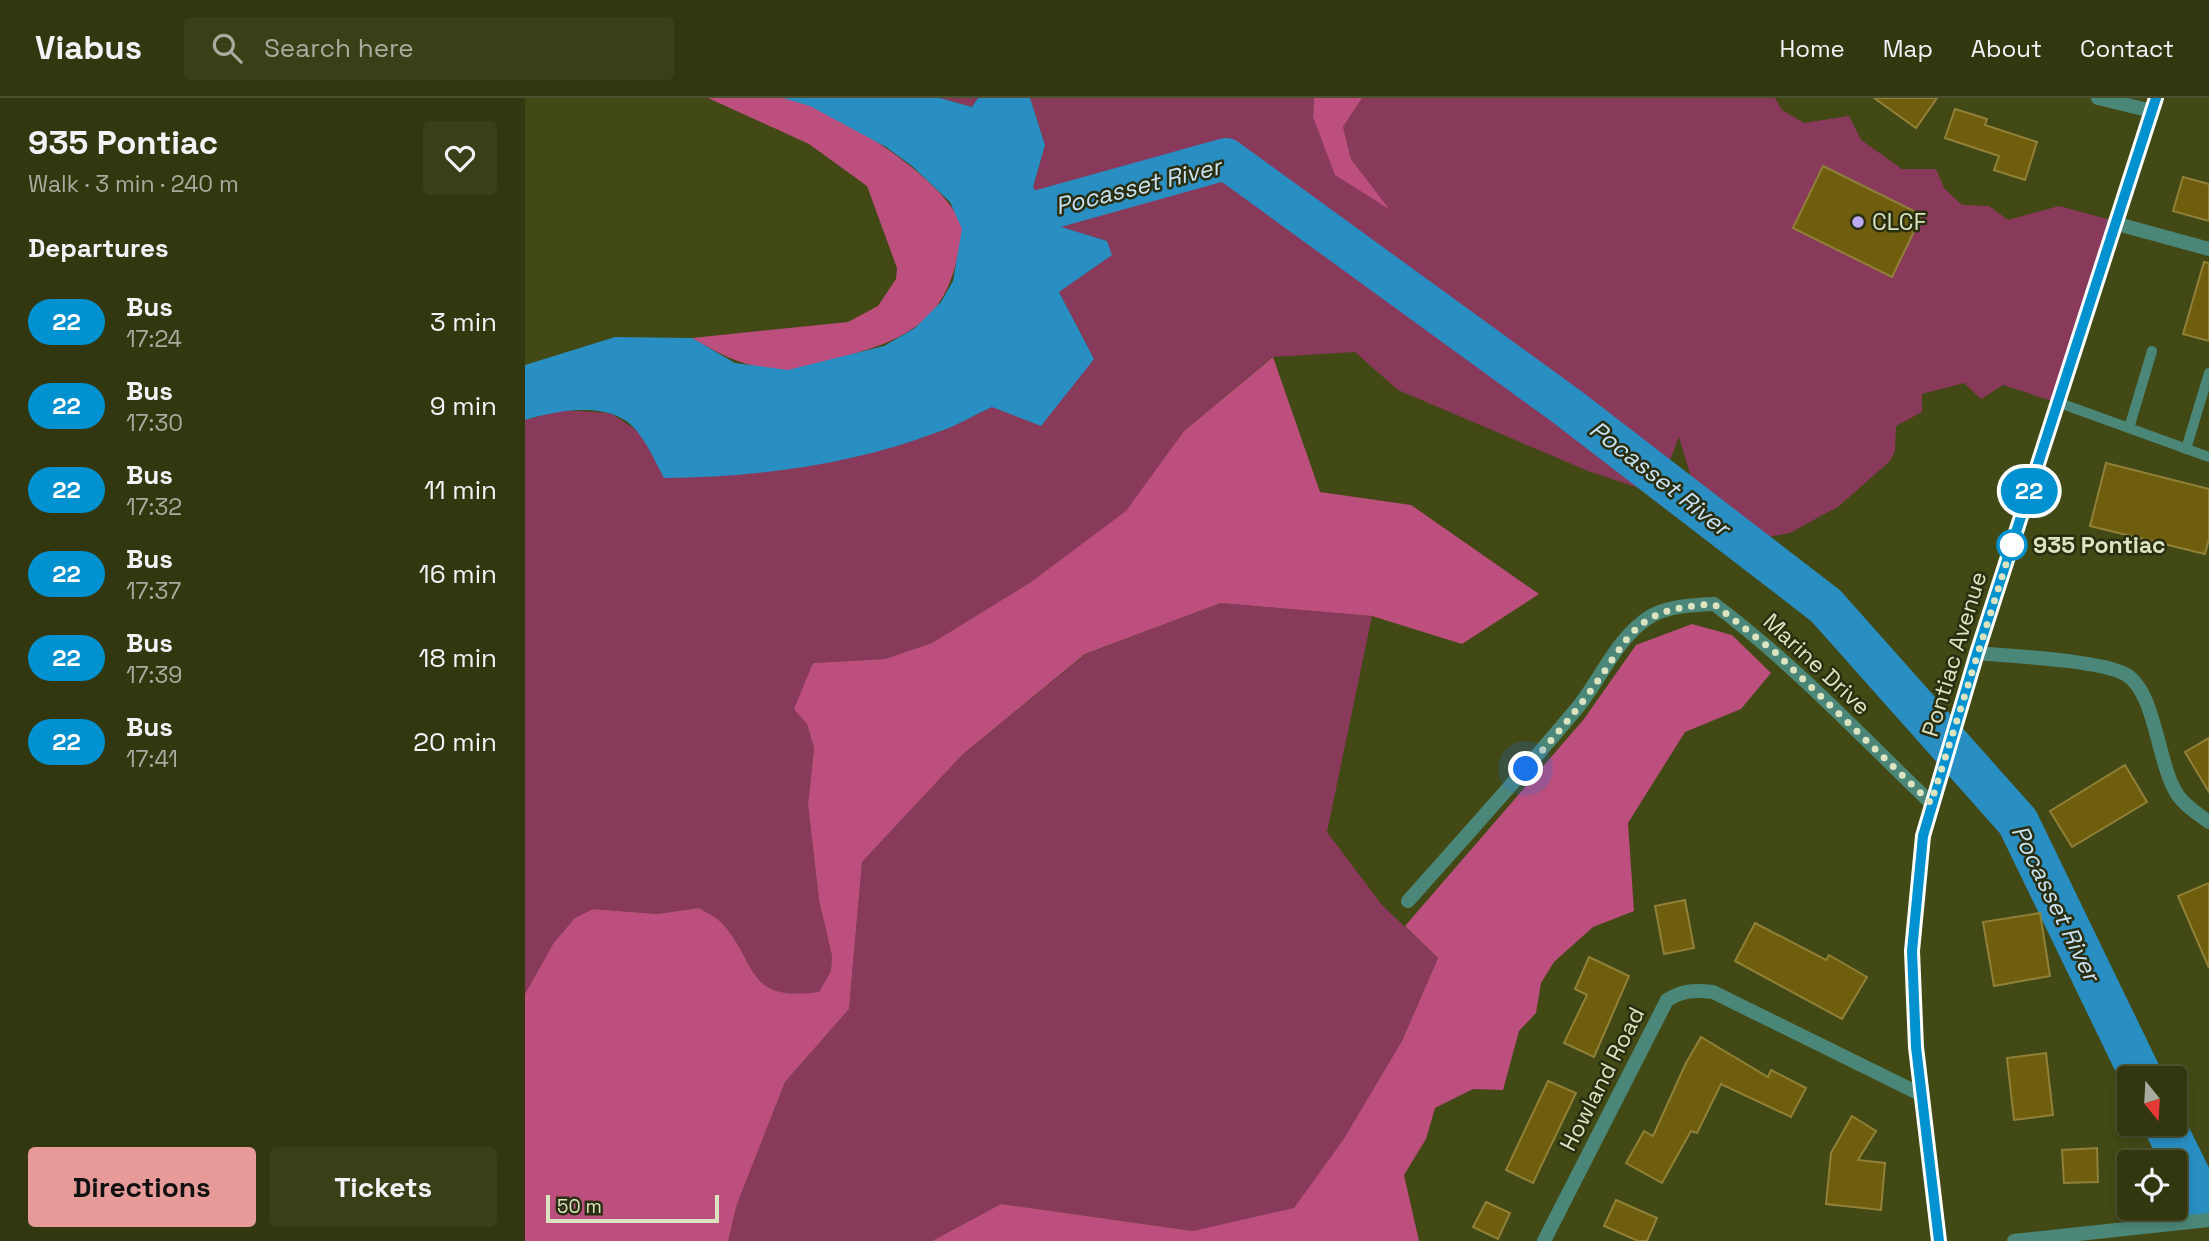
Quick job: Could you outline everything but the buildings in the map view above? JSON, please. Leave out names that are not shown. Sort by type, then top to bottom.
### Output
[{"type":"main road","name":"Pontiac Avenue","points":[[1939,1241],[1916,1047],[1912,951],[1917,880],[1931,803],[2154,104]]},
{"type":"street","points":[[2098,98],[2154,104]]},
{"type":"street","points":[[2114,223],[2209,249]]},
{"type":"street","name":"Marine Drive","points":[[1408,901],[1551,740],[1589,693],[1626,637],[1652,615],[1683,606],[1714,604],[1738,622],[1776,653],[1931,803]]},
{"type":"street","points":[[1977,653],[2088,666],[2125,674],[2142,690],[2162,762],[2178,796],[2209,822]]},
{"type":"street","name":"Howland Road","points":[[1550,1239],[1667,1000],[1677,994],[1692,989],[1713,992],[1922,1095]]},
{"type":"street","points":[[2014,1241],[2209,1220]]},
{"type":"lane","points":[[2129,428],[2151,351]]},
{"type":"lane","points":[[2186,449],[2209,373]]},
{"type":"lane","points":[[2057,402],[2209,457]]},
{"type":"shaded area","points":[[708,98],[782,98],[802,103],[828,114],[885,147],[935,188],[953,208],[963,233],[951,278],[942,299],[929,315],[914,328],[876,347],[790,370],[758,367],[736,360],[692,338],[848,322],[878,306],[896,279],[897,268],[867,186],[809,144]]},
{"type":"shaded area","points":[[940,98],[978,98],[972,107]]},
{"type":"shaded area","points":[[1030,98],[1314,98],[1313,117],[1387,208],[1351,159],[1343,127],[1362,98],[1775,98],[1782,110],[1804,123],[1849,116],[1861,140],[1902,169],[1936,169],[1944,188],[1962,205],[1989,206],[2008,220],[2059,206],[2111,220],[2052,401],[2003,385],[1981,399],[1964,383],[1922,394],[1922,412],[1896,426],[1895,451],[1890,461],[1839,506],[1790,533],[1768,537],[1728,533],[1697,497],[1679,437],[1657,494],[1588,471],[1398,390],[1355,352],[1272,357],[1184,431],[1127,511],[1031,582],[932,643],[885,659],[812,663],[807,724],[814,748],[808,805],[819,900],[832,956],[831,971],[819,993],[795,994],[777,991],[765,985],[756,977],[734,938],[722,923],[699,908],[657,914],[593,909],[553,944],[525,994],[525,420],[561,410],[610,413],[638,431],[939,432],[1094,359],[1059,292],[1107,241],[1057,226],[1033,187],[1045,145]]},
{"type":"shaded area","points":[[1314,98],[1362,98],[1343,127],[1351,159],[1389,209],[1335,175],[1313,117]]},
{"type":"shaded area","points":[[1273,357],[1320,492],[1411,505],[1539,594],[1462,644],[1372,616],[1221,603],[1085,654],[962,755],[862,862],[849,1009],[785,1082],[737,1204],[728,1241],[525,1241],[525,994],[553,944],[575,918],[593,909],[657,914],[699,908],[722,923],[734,938],[756,977],[765,985],[777,991],[795,994],[819,992],[831,971],[832,956],[819,900],[808,805],[814,748],[807,724],[794,709],[813,663],[885,659],[932,643],[1031,582],[1126,511],[1184,431]]},
{"type":"shaded area","points":[[1221,603],[1372,616],[1327,832],[1382,905],[1438,958],[1402,1041],[1343,1140],[1294,1209],[1194,1231],[1001,1204],[932,1241],[728,1241],[737,1204],[785,1082],[849,1009],[862,862],[962,755],[1086,654]]},
{"type":"shaded area","points":[[1692,624],[1732,635],[1771,673],[1741,709],[1685,732],[1628,823],[1634,911],[1593,927],[1554,962],[1541,983],[1536,1013],[1519,1031],[1503,1090],[1473,1089],[1435,1108],[1426,1139],[1404,1175],[1419,1241],[932,1241],[1001,1204],[1193,1231],[1294,1208],[1343,1140],[1402,1041],[1438,958],[1405,926],[1584,719],[1636,645]]},
{"type":"water","points":[[783,98],[940,98],[972,107],[978,98],[1030,98],[1045,145],[1033,187],[1058,226],[1107,241],[1112,255],[1059,292],[1094,359],[1041,426],[992,407],[952,427],[838,461],[768,472],[664,478],[639,434],[629,423],[616,416],[586,410],[554,413],[525,420],[525,365],[615,337],[692,338],[735,363],[788,370],[884,346],[915,328],[941,302],[953,281],[962,229],[950,202],[912,166],[886,147],[810,106]]},
{"type":"waterway","name":"Pocasset River","points":[[993,224],[1226,159],[1566,406],[1826,606],[2018,822],[2136,1066]]},
{"type":"waterway","name":"Pocasset River","points":[[2170,1136],[2203,1203]]},
{"type":"bus line","name":"22","points":[[1939,1241],[1916,1047],[1912,951],[1923,836],[1977,653],[2156,98]]},
{"type":"place","name":"CLCF","points":[[1858,222]]},
{"type":"place","name":"935 Pontiac","points":[[2012,545]]},
{"type":"route","points":[[1526,769],[1589,693],[1626,637],[1652,615],[1683,606],[1714,604],[1776,653],[1931,803],[2012,545]]}]
